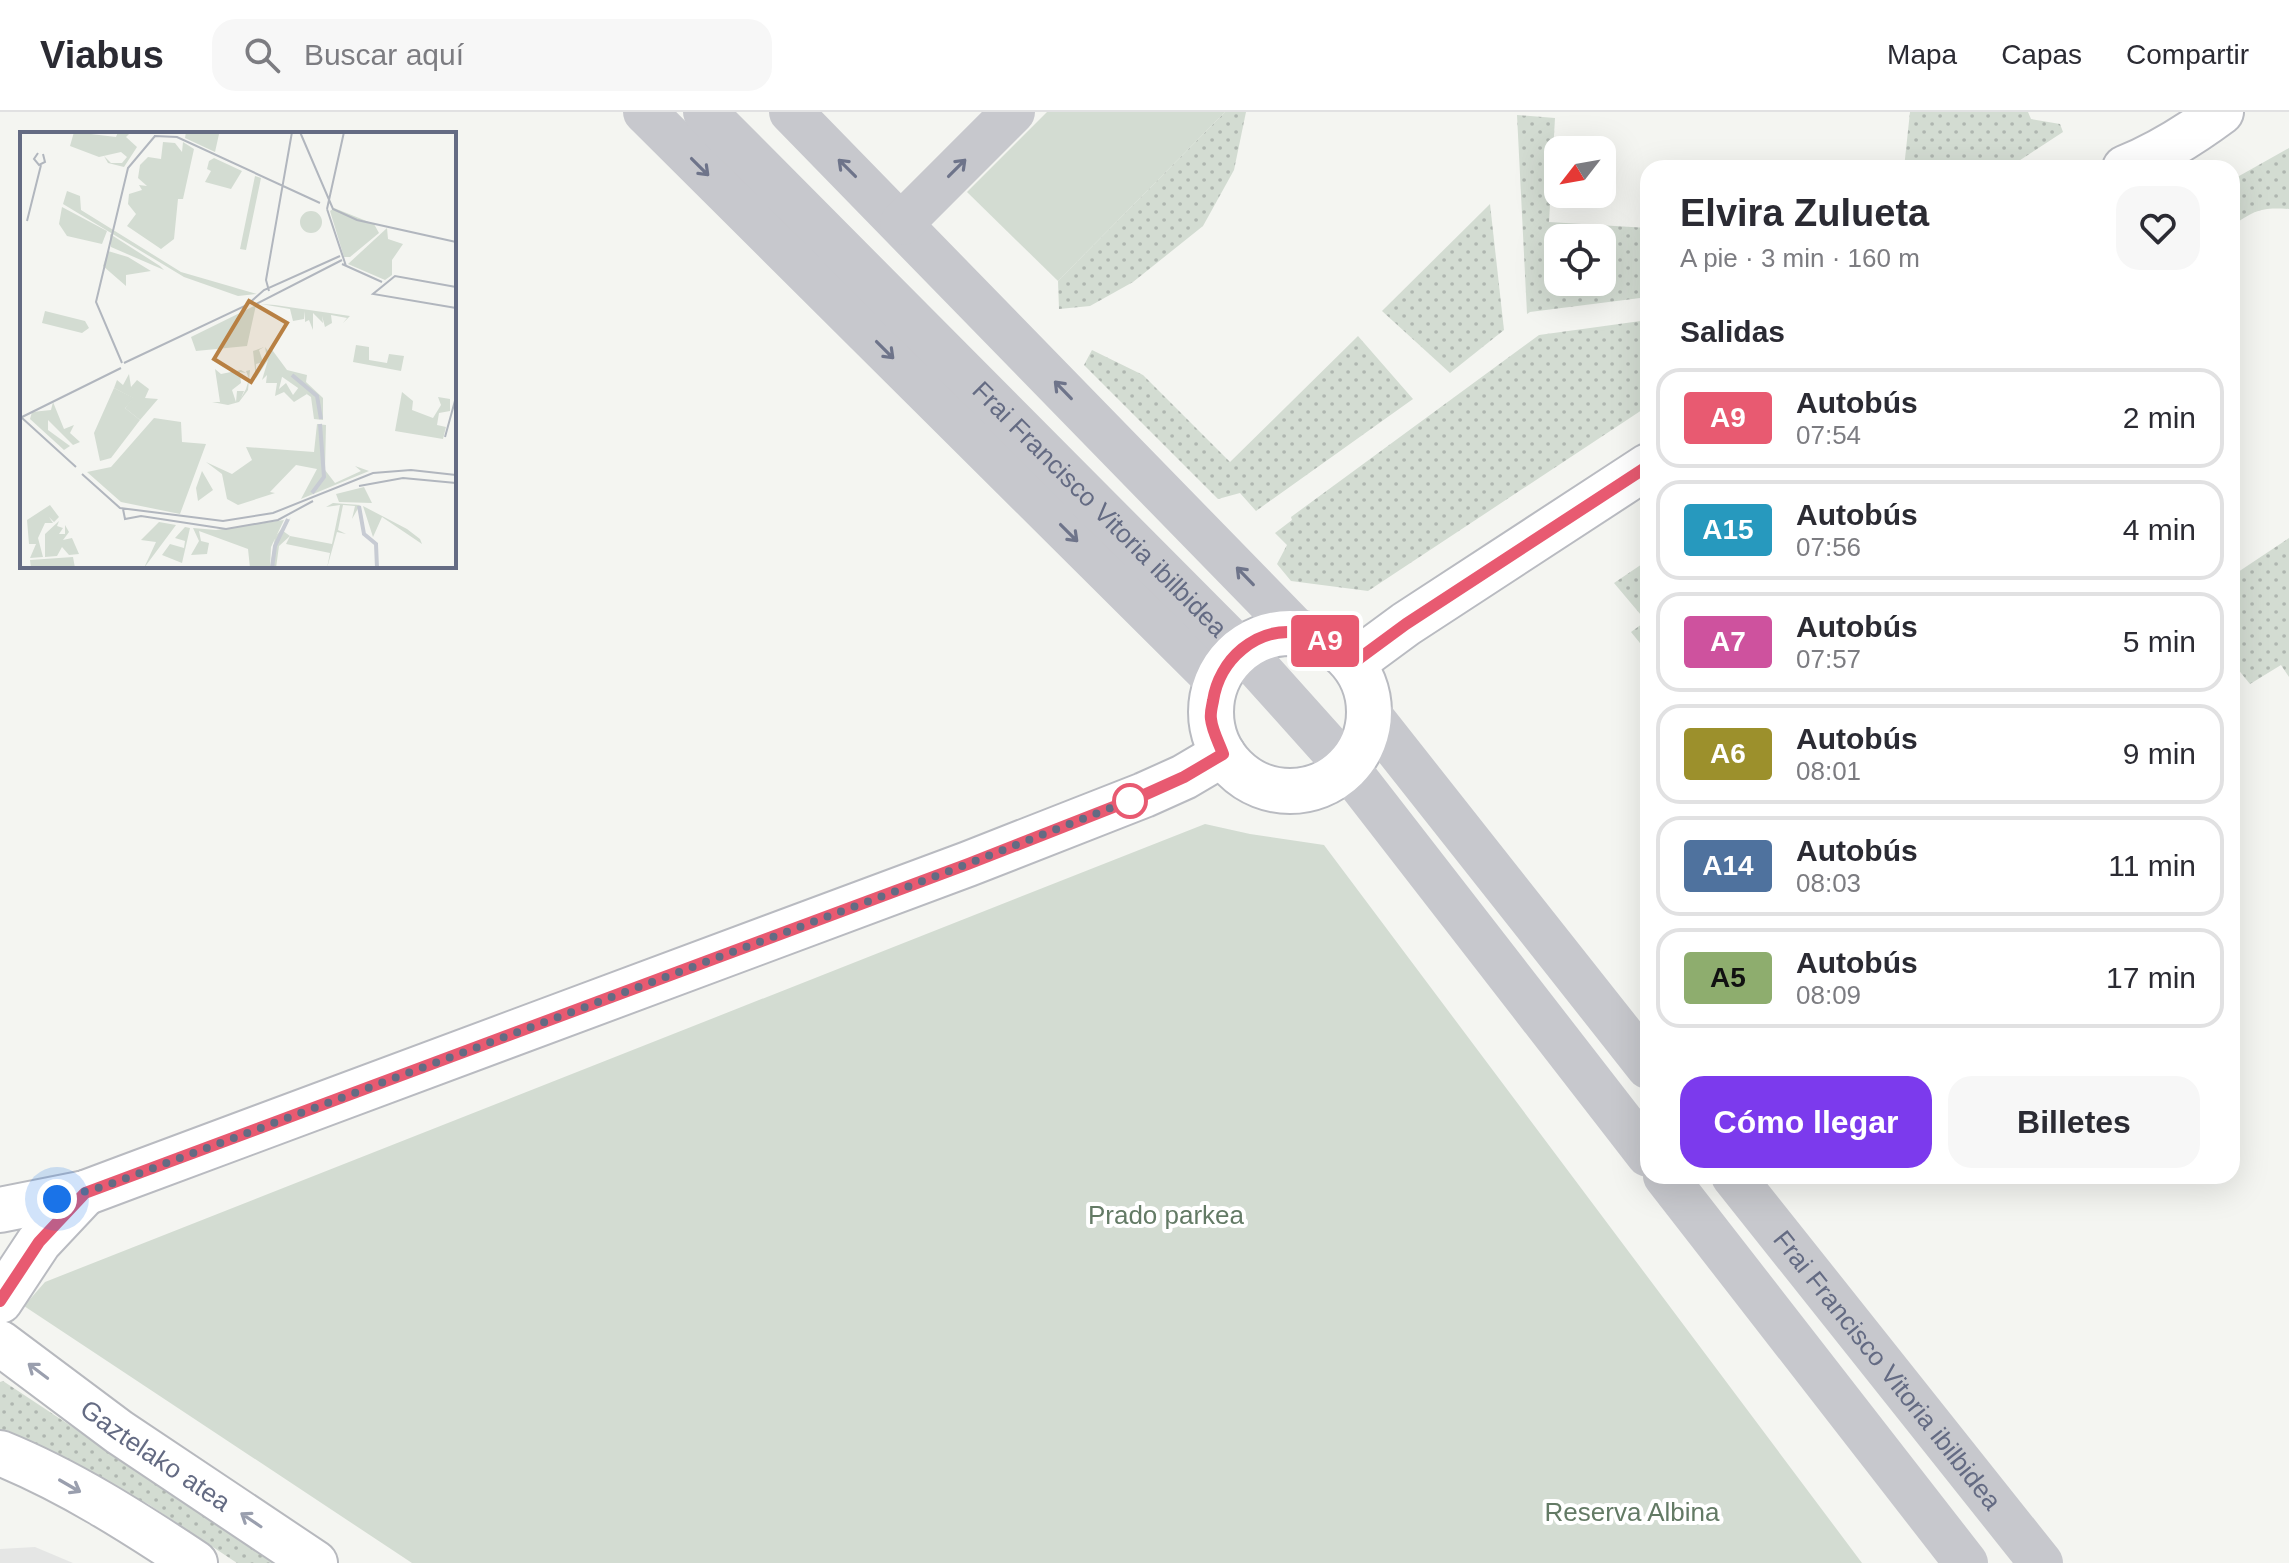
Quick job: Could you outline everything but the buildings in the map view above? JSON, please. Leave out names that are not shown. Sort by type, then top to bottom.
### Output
[{"type":"street","name":"Frai Francisco Vitoria ibilbidea","points":[[645,112],[1228,664],[1347,767],[1640,1145]]},
{"type":"street","name":"Frai Francisco Vitoria ibilbidea","points":[[705,112],[1228,664]]},
{"type":"street","name":"Frai Francisco Vitoria ibilbidea","points":[[791,112],[1299,633]]},
{"type":"street","points":[[902,223],[1013,112]]},
{"type":"street","points":[[2110,160],[2169,112]]},
{"type":"street","points":[[2147,160],[2221,112]]},
{"type":"street","points":[[1353,663],[1406,624],[1640,471]]},
{"type":"street","points":[[1299,633],[1329,642],[1353,663],[1365,687],[1369,714],[1359,751],[1347,767],[1326,783],[1302,790],[1277,790],[1256,783],[1237,771],[1223,754],[1210,718],[1228,664],[1268,635],[1299,633]]},
{"type":"street","points":[[1369,714],[1640,1057]]},
{"type":"street","points":[[0,1210],[85,1193],[983,858],[1144,795],[1184,777],[1223,754]]},
{"type":"street","name":"Frai Francisco Vitoria ibilbidea","points":[[1671,1184],[1966,1563]]},
{"type":"street","name":"Frai Francisco Vitoria ibilbidea","points":[[1739,1184],[2041,1563]]},
{"type":"street","points":[[0,1301],[39,1242],[85,1193]]},
{"type":"street","name":"Gaztelako atea","points":[[0,1343],[119,1432],[315,1563]]},
{"type":"street","points":[[0,1453],[50,1475],[195,1563]]},
{"type":"shaded area","points":[[35,1547],[73,1563],[0,1563],[0,1549]]},
{"type":"green space","points":[[1047,112],[1225,112],[1058,281],[967,192]]},
{"type":"green space","points":[[1225,112],[1246,112],[1234,170],[1203,226],[1133,282],[1090,306],[1059,309],[1058,281]]},
{"type":"green space","points":[[1910,112],[2028,112],[2031,119],[2060,124],[2063,132],[2020,160],[1905,160]]},
{"type":"green space","points":[[1517,115],[1555,118],[1554,136],[1544,136],[1544,208],[1550,208],[1549,222],[1582,224],[1544,224],[1544,296],[1616,296],[1616,226],[1640,228],[1640,298],[1527,314]]},
{"type":"green space","points":[[2289,148],[2289,209],[2259,211],[2240,221],[2240,176]]},
{"type":"green space","points":[[1490,204],[1504,330],[1450,373],[1382,311]]},
{"type":"green space","points":[[1640,321],[1640,411],[1368,591],[1291,581],[1277,564],[1287,545],[1275,533],[1292,520],[1291,517],[1539,335]]},
{"type":"green space","points":[[1358,336],[1413,399],[1256,511],[1240,493],[1218,499],[1084,365],[1092,350],[1143,375],[1230,462]]},
{"type":"green space","points":[[2289,538],[2289,677],[2281,665],[2250,684],[2240,672],[2240,571]]},
{"type":"green space","points":[[1640,565],[1640,614],[1614,583]]},
{"type":"green space","points":[[1640,625],[1640,643],[1631,632]]},
{"type":"green space","name":"Prado parkea","points":[[1205,824],[1324,845],[1862,1563],[412,1563],[24,1306],[45,1282]]},
{"type":"green space","points":[[3,1381],[278,1563],[237,1563],[148,1504],[0,1434],[0,1382]]},
{"type":"bus line","name":"A9","points":[[0,1301],[39,1242],[85,1193],[939,875],[1184,777],[1223,754],[1210,718],[1216,680],[1241,649],[1268,635],[1299,633],[1329,642],[1353,663],[1406,624],[1640,471]]},
{"type":"route","points":[[57,1199],[105,1186],[939,875],[1144,795],[1130,801]]},
{"type":"park label","name":"Reserva Albina","points":[[1632,1512]]}]
